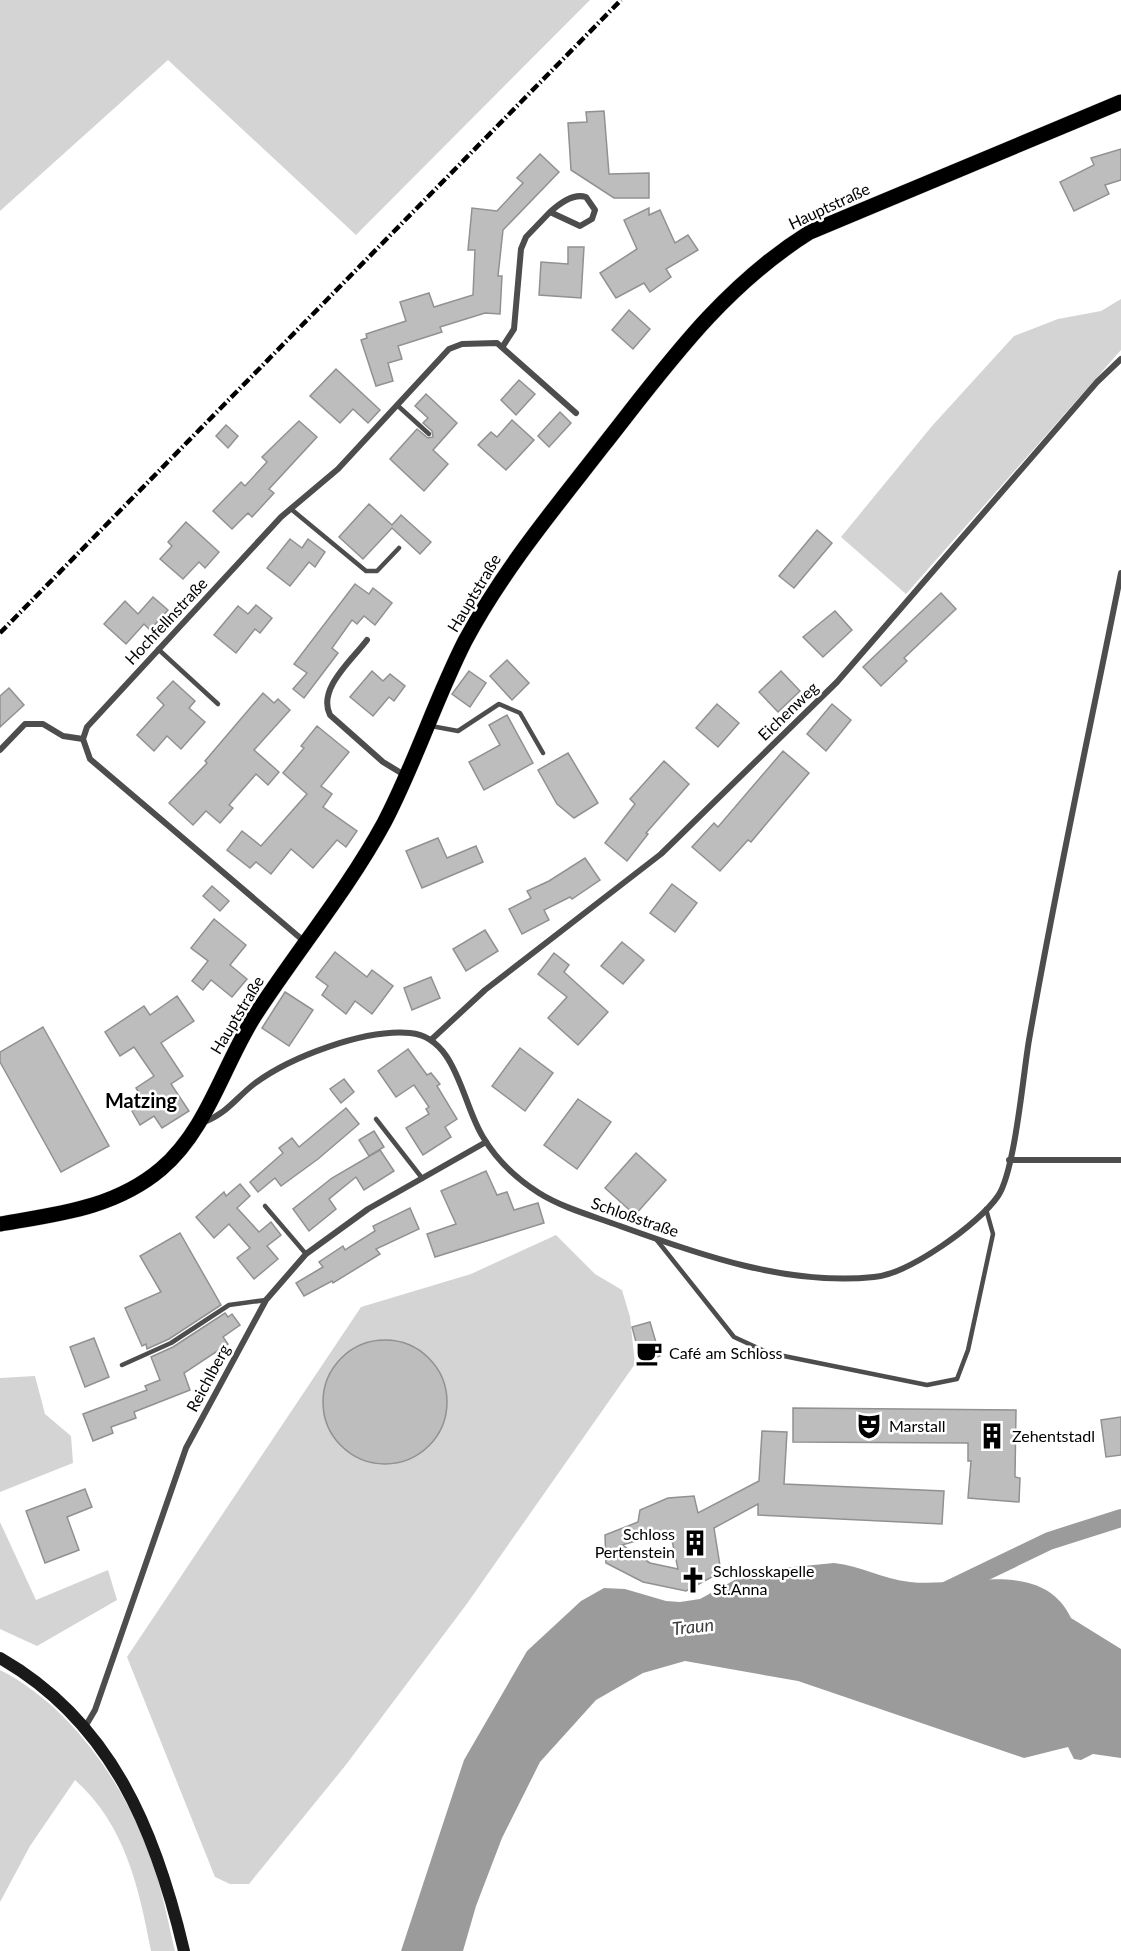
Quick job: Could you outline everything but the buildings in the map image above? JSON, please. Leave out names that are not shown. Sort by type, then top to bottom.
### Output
[{"type":"main road","name":"Hauptstraße","points":[[0,1224],[95,1206],[131,1190],[165,1165],[198,1124],[240,1040],[375,837],[407,776],[465,641],[521,550],[686,341],[743,280],[786,247],[834,221],[1121,102]]},
{"type":"main road","points":[[0,1658],[42,1686],[84,1727],[122,1780],[151,1837],[173,1901],[184,1951]]},
{"type":"street","points":[[550,212],[580,226],[592,219],[595,210],[591,200],[576,195],[550,212],[523,243],[513,329],[503,346],[576,413]]},
{"type":"street","name":"Hochfellnstraße","points":[[83,739],[87,727],[95,716],[291,509],[338,469],[448,349],[462,344],[496,343],[503,346]]},
{"type":"street","name":"Eichenweg","points":[[432,1039],[485,990],[661,854],[837,682],[1097,382],[1121,359]]},
{"type":"street","name":"Schloßstraße","points":[[432,1039],[450,1062],[486,1142],[511,1172],[540,1193],[577,1211],[722,1260],[786,1274],[833,1278],[879,1277],[923,1258],[946,1243],[986,1209],[1000,1193],[1009,1160],[1029,1038],[1121,573]]},
{"type":"street","points":[[367,640],[327,692],[326,708],[330,715],[383,762],[407,776]]},
{"type":"street","points":[[0,750],[25,724],[43,724],[63,736],[83,739],[90,759],[306,943]]},
{"type":"street","points":[[198,1124],[219,1116],[254,1085],[290,1062],[376,1034],[408,1032],[432,1039]]},
{"type":"street","name":"Reichlberg","points":[[84,1727],[95,1710],[186,1448],[266,1300],[306,1254],[368,1209],[486,1142]]},
{"type":"street","points":[[1009,1160],[1121,1160]]},
{"type":"lane","points":[[397,405],[429,434]]},
{"type":"lane","points":[[291,509],[366,571],[377,571],[399,548]]},
{"type":"lane","points":[[158,649],[218,704]]},
{"type":"lane","points":[[428,725],[458,731],[499,704],[520,713],[543,753]]},
{"type":"lane","points":[[376,1119],[422,1178]]},
{"type":"lane","points":[[265,1206],[306,1254]]},
{"type":"lane","points":[[656,1239],[734,1337],[769,1353],[927,1385],[957,1379],[968,1350],[993,1234],[986,1209]]},
{"type":"lane","points":[[122,1365],[171,1343],[229,1305],[266,1300]]},
{"type":"shaded area","points":[[0,0],[590,0],[356,235],[168,60],[0,211]]},
{"type":"shaded area","points":[[1121,299],[1121,350],[906,594],[841,537],[932,426],[1014,336],[1058,319],[1101,311]]},
{"type":"shaded area","points":[[556,1235],[595,1274],[622,1290],[630,1317],[635,1364],[466,1605],[345,1766],[249,1884],[230,1884],[215,1877],[127,1657],[361,1307],[471,1274]]},
{"type":"shaded area","points":[[35,1376],[45,1414],[71,1436],[73,1463],[0,1492],[0,1378]]},
{"type":"shaded area","points":[[0,1522],[36,1600],[108,1570],[117,1600],[37,1646],[0,1629]]},
{"type":"shaded area","points":[[0,1670],[24,1684],[66,1720],[85,1741],[118,1787],[149,1850],[162,1893],[175,1951],[151,1951],[135,1881],[118,1837],[92,1797],[75,1780],[30,1846],[0,1902]]},
{"type":"water","name":"Traun","points":[[834,1563],[910,1582],[999,1579],[1021,1581],[1041,1587],[1058,1599],[1071,1618],[1121,1649],[1121,1758],[1093,1754],[1081,1760],[1074,1759],[1068,1747],[1024,1758],[798,1681],[685,1661],[643,1673],[596,1700],[540,1762],[502,1838],[476,1906],[463,1951],[401,1951],[464,1760],[527,1651],[581,1601],[604,1588],[625,1589],[666,1601],[680,1602],[700,1599],[751,1571]]},
{"type":"waterway","points":[[943,1592],[1049,1541],[1121,1518]]},
{"type":"railway","points":[[0,633],[621,0]]},
{"type":"place","name":"Café am Schloss","points":[[649,1353]]},
{"type":"place","name":"Marstall","points":[[869,1426]]},
{"type":"place","name":"Zehentstadl","points":[[992,1436]]},
{"type":"place","name":"Schloss Pertenstein","points":[[695,1543]]},
{"type":"place","name":"Schlosskapelle St.Anna","points":[[693,1580]]},
{"type":"district","name":"Matzing","points":[[141,1101]]}]
